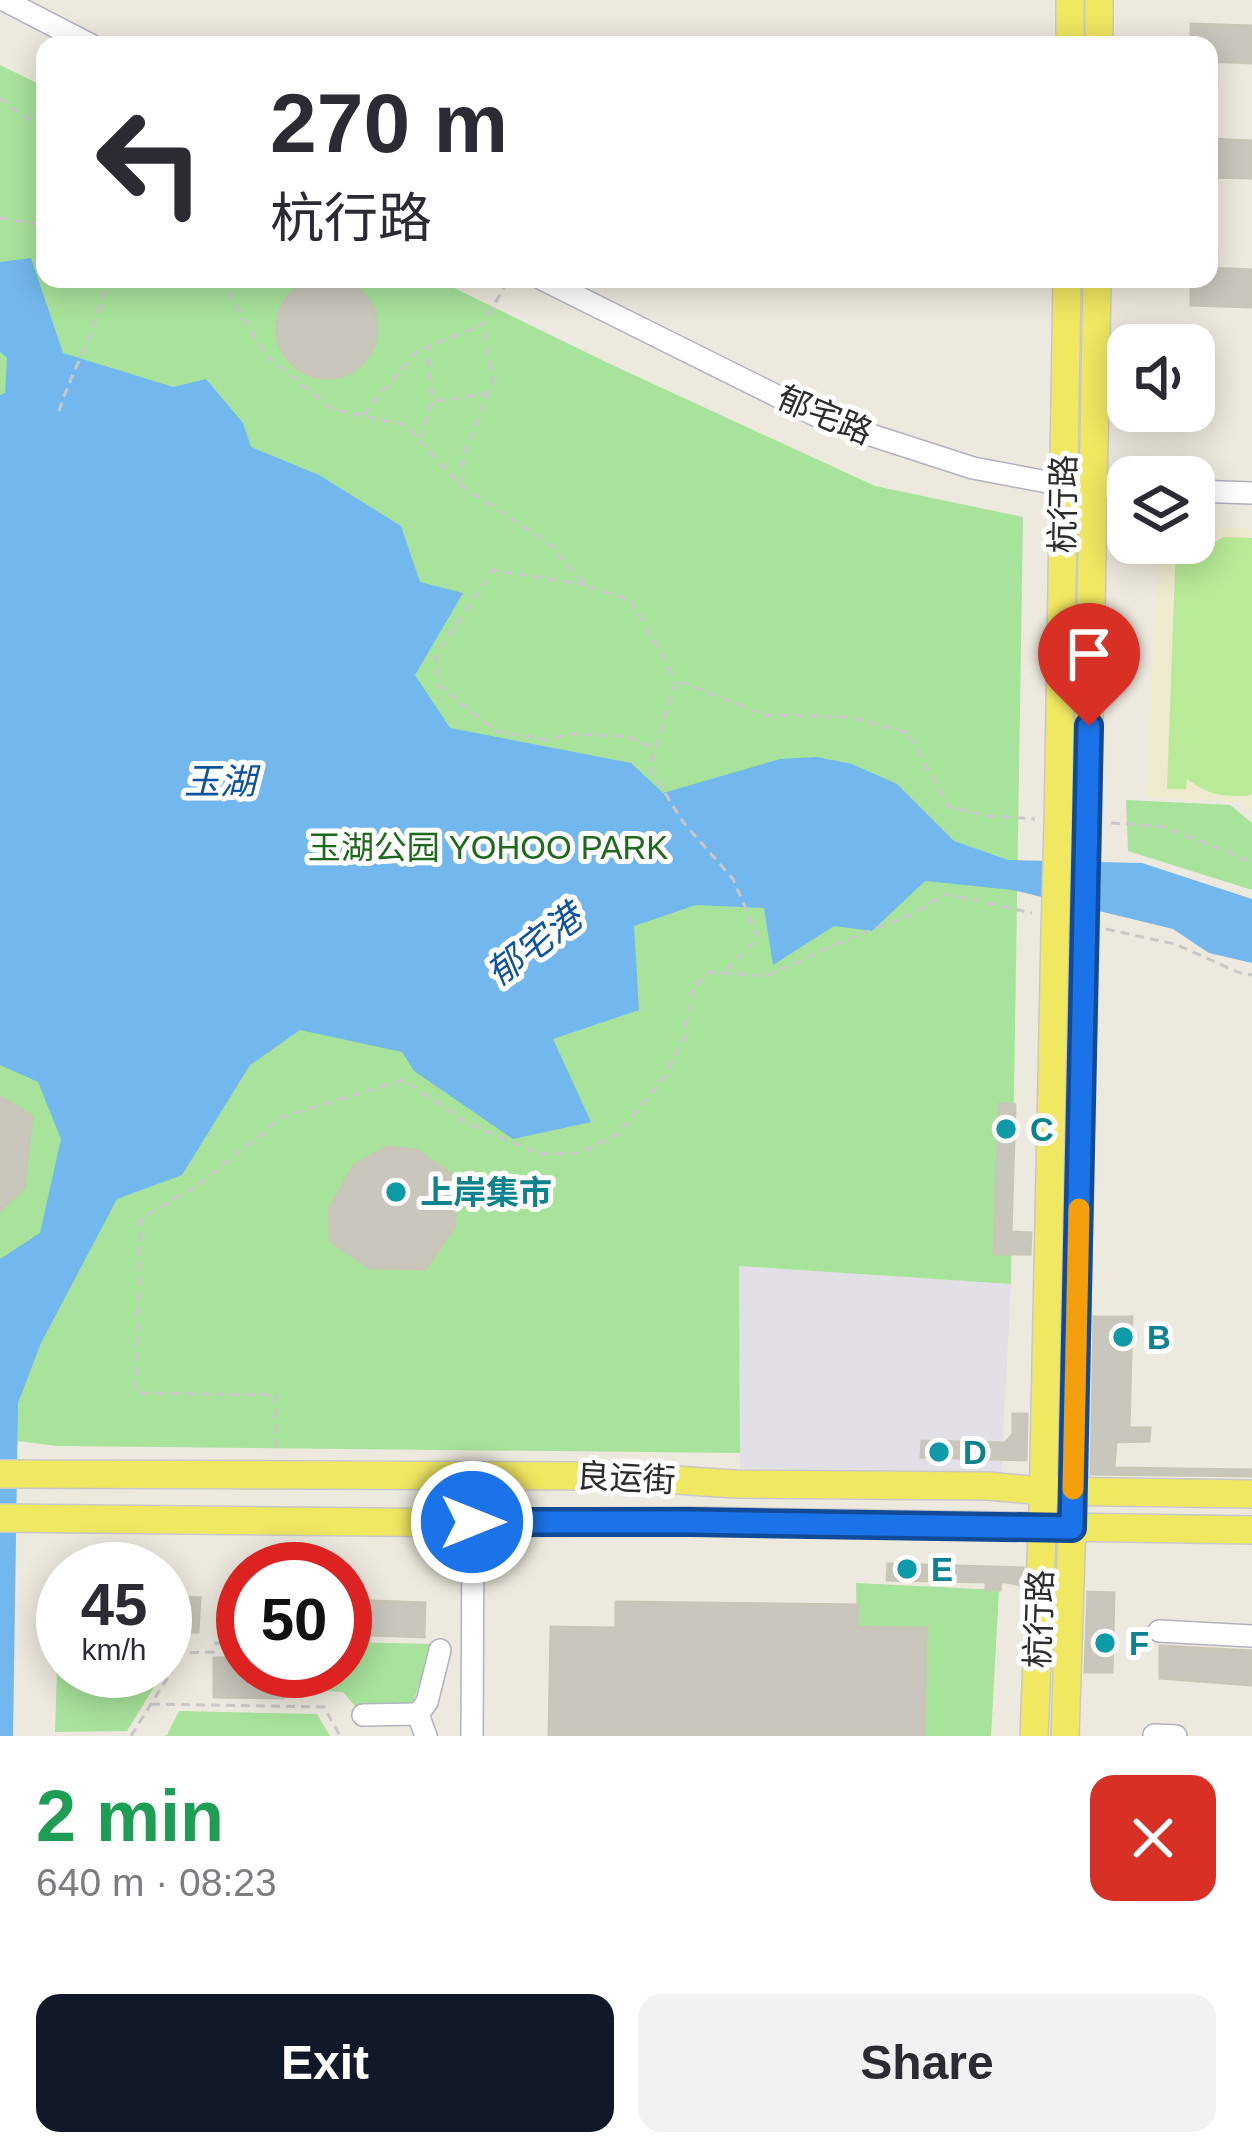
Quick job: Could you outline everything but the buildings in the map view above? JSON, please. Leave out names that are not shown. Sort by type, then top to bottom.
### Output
[{"type":"main road","points":[[1070,0],[1070,36]]},
{"type":"main road","points":[[1099,36],[1100,0]]},
{"type":"main road","name":"杭行路","points":[[1034,1736],[1043,1491],[1046,924],[1058,824],[1067,288]]},
{"type":"main road","name":"杭行路","points":[[1064,1736],[1095,934],[1087,828],[1096,288]]},
{"type":"main road","name":"良运街","points":[[14,1474],[616,1476],[735,1484],[1252,1494]]},
{"type":"main road","name":"良运街","points":[[0,1518],[1252,1530]]},
{"type":"street","points":[[4,0],[74,36]]},
{"type":"street","name":"郁宅路","points":[[560,288],[817,416],[973,468],[1107,487]]},
{"type":"street","points":[[1215,492],[1252,494]]},
{"type":"street","points":[[472,1522],[472,1736]]},
{"type":"street","points":[[1159,1631],[1252,1636]]},
{"type":"street","points":[[363,1715],[422,1725],[440,1650]]},
{"type":"street","points":[[1154,1735],[1176,1736]]},
{"type":"path","points":[[0,98],[36,123]]},
{"type":"path","points":[[0,218],[36,224]]},
{"type":"path","points":[[58,411],[105,288]]},
{"type":"path","points":[[224,288],[266,356],[332,409],[405,425],[460,485],[547,542],[586,585]]},
{"type":"path","points":[[362,416],[417,351],[483,324],[504,288]]},
{"type":"path","points":[[460,485],[464,454],[493,381],[483,324]]},
{"type":"path","points":[[418,440],[433,401],[425,347]]},
{"type":"path","points":[[433,401],[488,394]]},
{"type":"path","points":[[655,748],[626,736],[566,734],[548,740],[495,731],[437,684],[436,655],[493,569],[586,585],[631,602],[676,680],[766,715],[849,717],[908,733],[948,807],[1058,824]]},
{"type":"path","points":[[676,680],[650,767],[683,822],[733,878],[758,937],[724,973]]},
{"type":"path","points":[[1087,828],[1164,827],[1252,862]]},
{"type":"path","points":[[276,1448],[276,1395],[136,1393],[140,1219],[198,1185],[283,1118],[403,1080],[467,1123],[539,1154],[580,1153],[620,1133],[665,1076],[684,1037],[693,988],[709,972],[766,976],[910,915],[946,894],[1046,924]]},
{"type":"path","points":[[1095,934],[1175,944],[1252,975]]},
{"type":"path","points":[[131,1736],[183,1653],[213,1652],[216,1643]]},
{"type":"path","points":[[151,1705],[324,1707],[340,1736]]},
{"type":"shaded area","points":[[1215,528],[1252,529],[1252,812],[1241,802],[1146,797],[1157,564],[1215,564]]},
{"type":"shaded area","points":[[739,1266],[1011,1284],[1001,1472],[740,1468]]},
{"type":"green space","name":"玉湖公园 YOHOO PARK","points":[[0,65],[36,83],[36,288],[454,288],[875,486],[1023,517],[1011,1284],[739,1266],[740,1453],[58,1446],[0,1439]]},
{"type":"green space","points":[[1252,538],[1252,793],[1248,796],[1216,794],[1187,779],[1186,789],[1167,789],[1175,564],[1215,564],[1215,541]]},
{"type":"green space","points":[[1126,800],[1230,805],[1252,823],[1252,890],[1128,851]]},
{"type":"green space","points":[[856,1583],[999,1590],[991,1736],[924,1736],[926,1628],[857,1627]]},
{"type":"green space","points":[[372,1643],[432,1644],[412,1706],[355,1706],[348,1698],[372,1698]]},
{"type":"green space","points":[[56,1698],[147,1698],[127,1731],[55,1732]]},
{"type":"green space","points":[[179,1711],[317,1714],[330,1736],[163,1736]]},
{"type":"water","name":"玉湖","points":[[31,258],[36,288],[41,288],[63,353],[173,387],[206,379],[243,423],[251,447],[319,475],[401,526],[420,582],[463,593],[415,675],[450,728],[631,763],[663,793],[780,759],[817,757],[852,764],[897,784],[954,841],[1008,860],[1142,863],[1252,899],[1252,963],[1209,953],[1173,929],[1013,890],[925,881],[872,931],[834,926],[773,965],[764,908],[696,905],[634,926],[639,1010],[553,1039],[591,1122],[513,1139],[414,1071],[402,1052],[300,1030],[250,1065],[182,1175],[117,1199],[41,1343],[18,1403],[13,1736],[0,1736],[0,1259],[40,1233],[61,1139],[38,1082],[0,1065],[0,395],[5,393],[7,358],[0,352],[0,262]]},
{"type":"slow traffic","points":[[1073,1489],[1079,1209]]},
{"type":"place","name":"C","points":[[1006,1129]]},
{"type":"place","name":"上岸集市","points":[[396,1192]]},
{"type":"place","name":"B","points":[[1123,1337]]},
{"type":"place","name":"D","points":[[939,1452]]},
{"type":"place","name":"E","points":[[907,1569]]},
{"type":"place","name":"F","points":[[1105,1643]]},
{"type":"route","points":[[472,1522],[1072,1528],[1089,726]]},
{"type":"water label","name":"郁宅港","points":[[534,945]]}]
